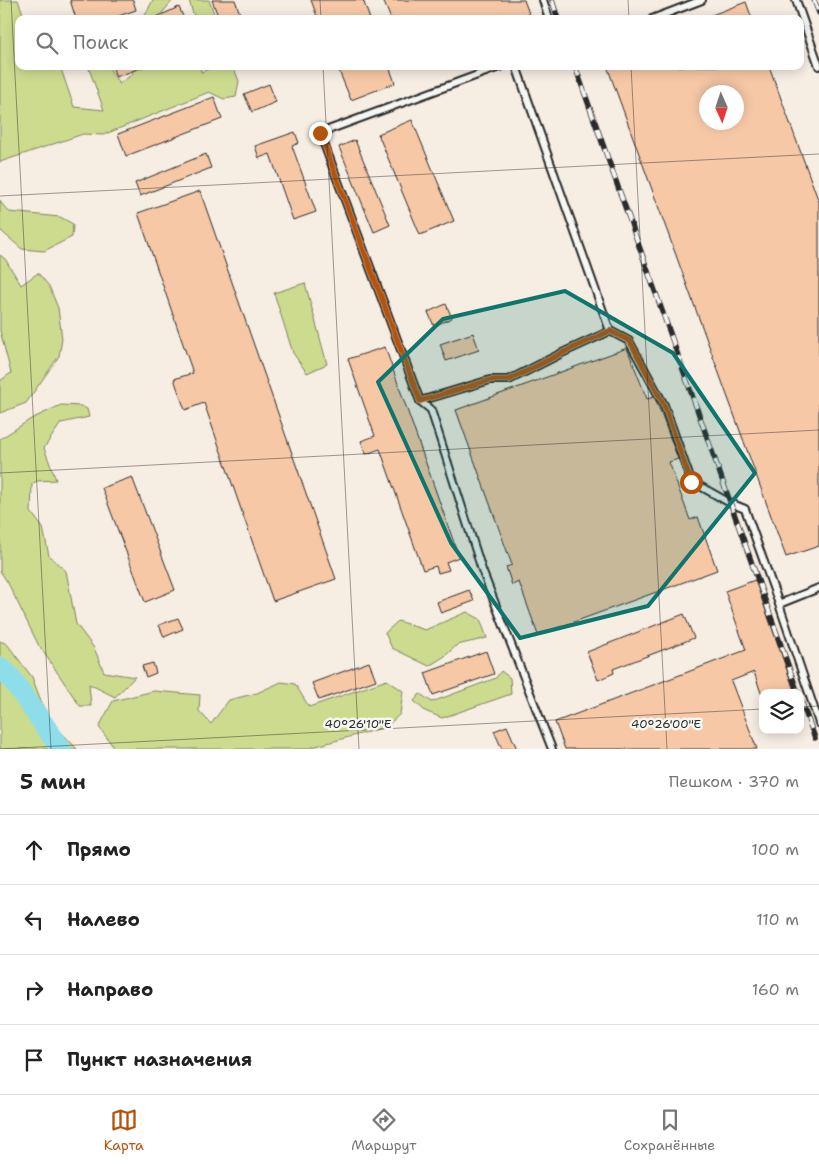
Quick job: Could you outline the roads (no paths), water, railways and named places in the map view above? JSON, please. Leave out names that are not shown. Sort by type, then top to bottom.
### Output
[{"type":"lane","points":[[543,0],[548,15]]},
{"type":"lane","points":[[663,15],[702,0]]},
{"type":"lane","points":[[796,0],[801,15]]},
{"type":"lane","points":[[804,23],[819,66]]},
{"type":"lane","points":[[491,70],[320,133],[420,401],[431,410],[482,570],[552,749]]},
{"type":"lane","points":[[517,70],[610,331],[630,341],[664,405],[691,482],[730,504],[745,509],[819,723]]},
{"type":"lane","points":[[420,401],[490,380],[509,380],[610,331]]},
{"type":"lane","points":[[779,604],[819,588]]},
{"type":"waterway","points":[[0,667],[9,675],[61,749]]},
{"type":"railway","points":[[552,0],[557,15]]},
{"type":"railway","points":[[814,0],[819,13]]},
{"type":"railway","points":[[576,70],[797,689]]},
{"type":"railway","points":[[804,709],[815,738]]}]
